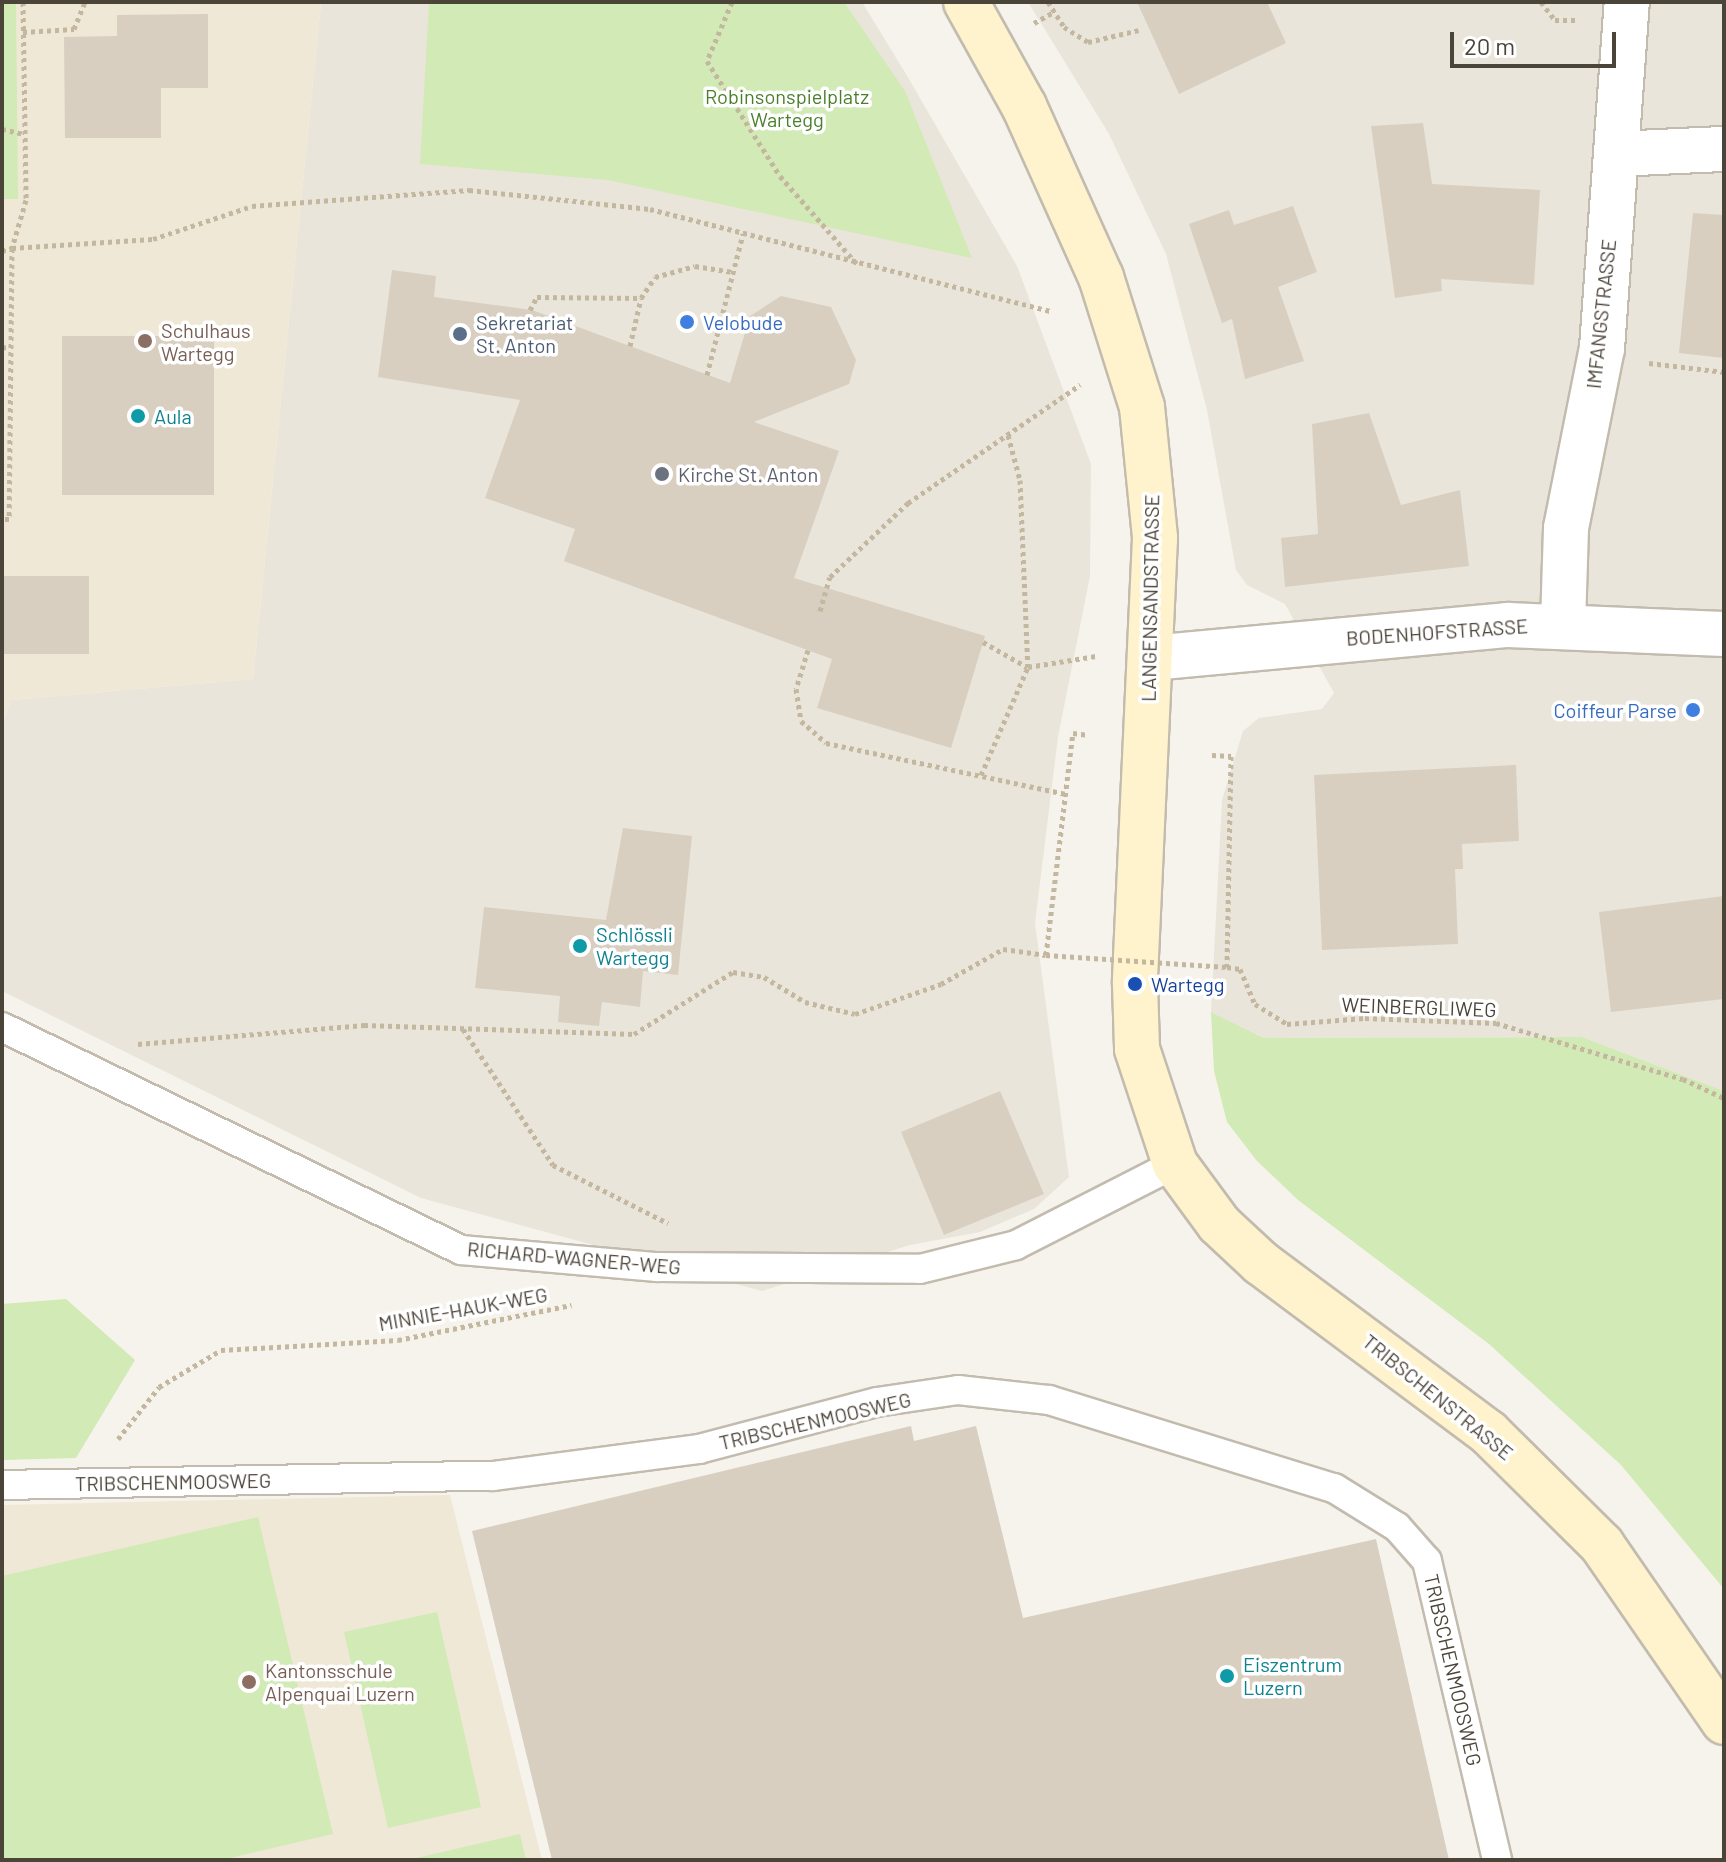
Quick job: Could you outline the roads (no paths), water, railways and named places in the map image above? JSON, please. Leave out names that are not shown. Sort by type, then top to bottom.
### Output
[{"type":"street","name":"LANGENSANDSTRASSE","points":[[966,2],[1024,106],[1095,263],[1142,407],[1155,505],[1135,984],[1146,1088]]},
{"type":"street","name":"IMFANGSTRASSE","points":[[1563,624],[1566,528],[1600,356],[1627,2]]},
{"type":"street","points":[[1616,154],[1724,149]]},
{"type":"street","name":"BODENHOFSTRASSE","points":[[1151,658],[1563,624],[1724,634]]},
{"type":"street","name":"TRIBSCHENSTRASSE","points":[[1146,1088],[1175,1164],[1219,1224],[1261,1263],[1489,1433],[1602,1545],[1724,1722]]},
{"type":"lane","name":"RICHARD-WAGNER-WEG","points":[[2,1027],[461,1250],[657,1267],[920,1269],[1016,1245],[1175,1164]]},
{"type":"lane","name":"TRIBSCHENMOOSWEG","points":[[2,1485],[493,1476],[699,1449],[877,1402],[944,1392],[1049,1400],[1334,1488],[1397,1527],[1427,1561],[1497,1860]]},
{"type":"place","name":"Velobude","points":[[687,322]]},
{"type":"place","name":"Sekretariat St. Anton","points":[[460,334]]},
{"type":"place","name":"Schulhaus Wartegg","points":[[145,341]]},
{"type":"place","name":"Aula","points":[[138,416]]},
{"type":"place","name":"Kirche St. Anton","points":[[662,474]]},
{"type":"place","name":"Coiffeur Parse","points":[[1693,710]]},
{"type":"place","name":"Schlössli Wartegg","points":[[580,946]]},
{"type":"place","name":"Wartegg","points":[[1135,984]]},
{"type":"place","name":"Eiszentrum Luzern","points":[[1227,1676]]},
{"type":"place","name":"Kantonsschule Alpenquai Luzern","points":[[249,1682]]},
{"type":"park label","name":"Robinsonspielplatz Wartegg","points":[[787,108]]}]
